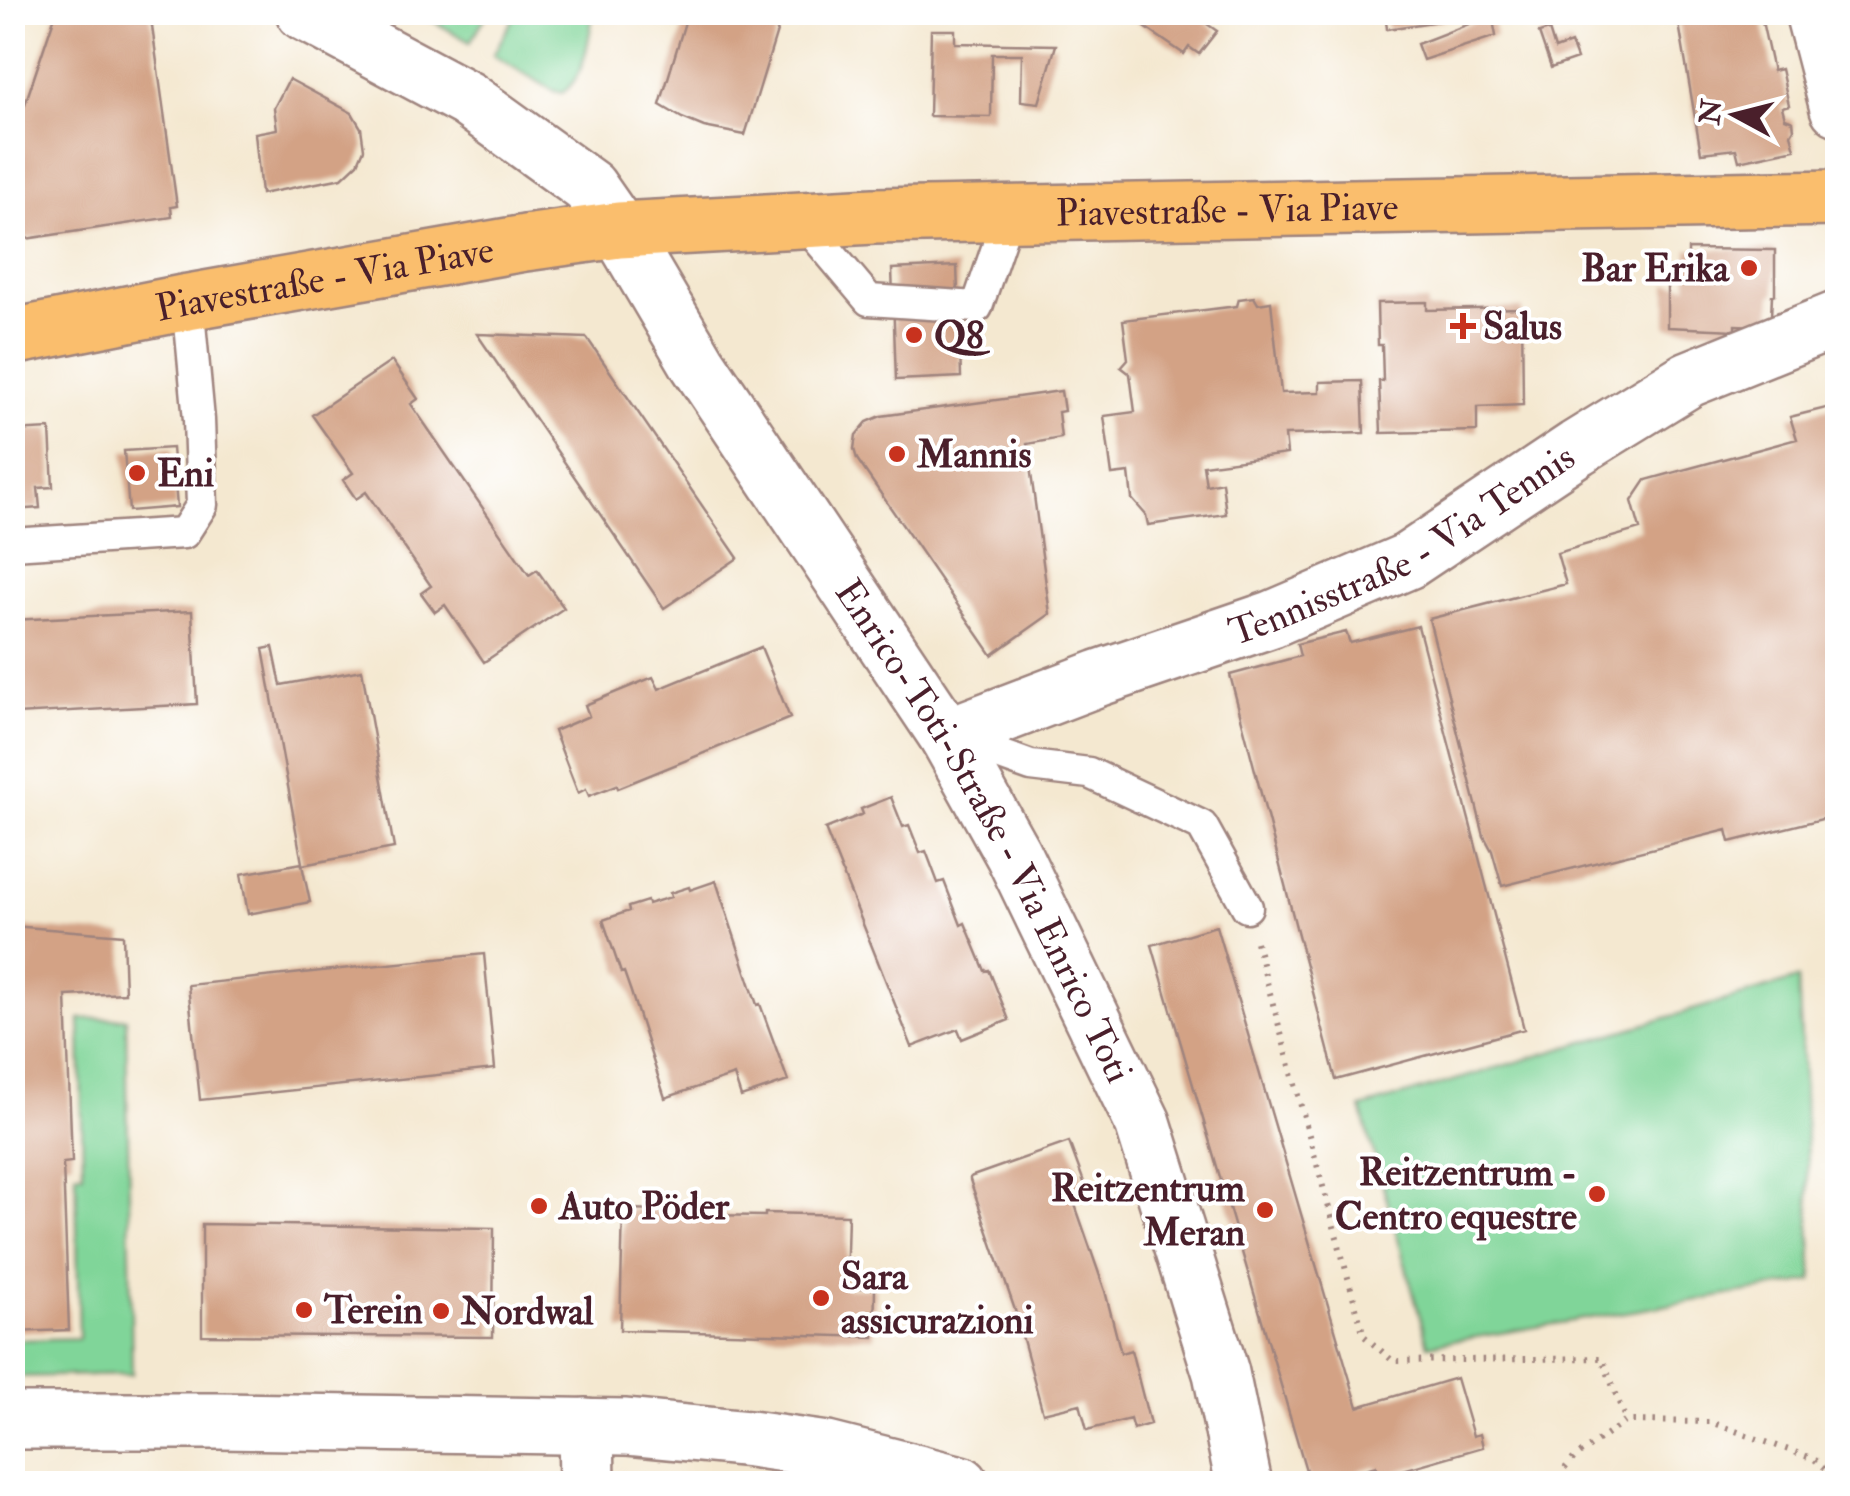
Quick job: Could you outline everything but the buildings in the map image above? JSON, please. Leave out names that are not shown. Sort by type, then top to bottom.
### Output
[{"type":"main road","name":"Piavestraße - Via Piave","points":[[19,332],[618,230],[1009,213],[1838,198]]},
{"type":"street","points":[[304,12],[467,99],[590,187],[618,230]]},
{"type":"street","points":[[1813,12],[1838,108]]},
{"type":"street","name":"Enrico-Toti-Straße - Via Enrico Toti","points":[[618,230],[698,364],[947,736],[1013,854],[1143,1123],[1220,1373],[1244,1484]]},
{"type":"street","name":"Tennisstraße - Via Tennis","points":[[947,736],[1099,678],[1272,619],[1408,561],[1689,379],[1838,319]]},
{"type":"street","points":[[12,1421],[586,1426],[750,1439],[827,1450],[961,1484]]},
{"type":"street","points":[[586,1426],[587,1484]]},
{"type":"lane","points":[[801,220],[869,300],[976,307],[1009,213]]},
{"type":"lane","points":[[12,544],[184,534],[202,505],[188,302]]},
{"type":"lane","points":[[947,736],[1031,766],[1089,774],[1202,826],[1247,906]]},
{"type":"path","points":[[1247,906],[1364,1336],[1393,1361],[1602,1358],[1626,1421]]},
{"type":"path","points":[[1551,1484],[1575,1457],[1626,1421],[1710,1422],[1814,1459],[1838,1479]]},
{"type":"green space","points":[[419,13],[488,13],[470,42]]},
{"type":"green space","points":[[516,13],[593,13],[581,68],[562,93],[493,55]]},
{"type":"green space","name":"Reitzentrum - Centro equestre","points":[[1798,979],[1813,1281],[1428,1345],[1361,1108]]},
{"type":"green space","points":[[126,1018],[132,1374],[13,1377],[13,1340],[79,1338],[76,1173],[83,1173],[80,1019]]},
{"type":"place","name":"Bar Erika","points":[[1749,268]]},
{"type":"place","name":"Salus","points":[[1463,326]]},
{"type":"place","name":"Q8","points":[[914,335]]},
{"type":"place","name":"Mannis","points":[[897,454]]},
{"type":"place","name":"Eni","points":[[137,473]]},
{"type":"place","name":"Reitzentrum - Centro equestre","points":[[1597,1194]]},
{"type":"place","name":"Auto Pöder","points":[[539,1206]]},
{"type":"place","name":"Reitzentrum Meran","points":[[1265,1210]]},
{"type":"place","name":"Sara assicurazioni","points":[[821,1298]]},
{"type":"place","name":"Terein","points":[[304,1310]]},
{"type":"place","name":"Nordwal","points":[[441,1311]]}]
